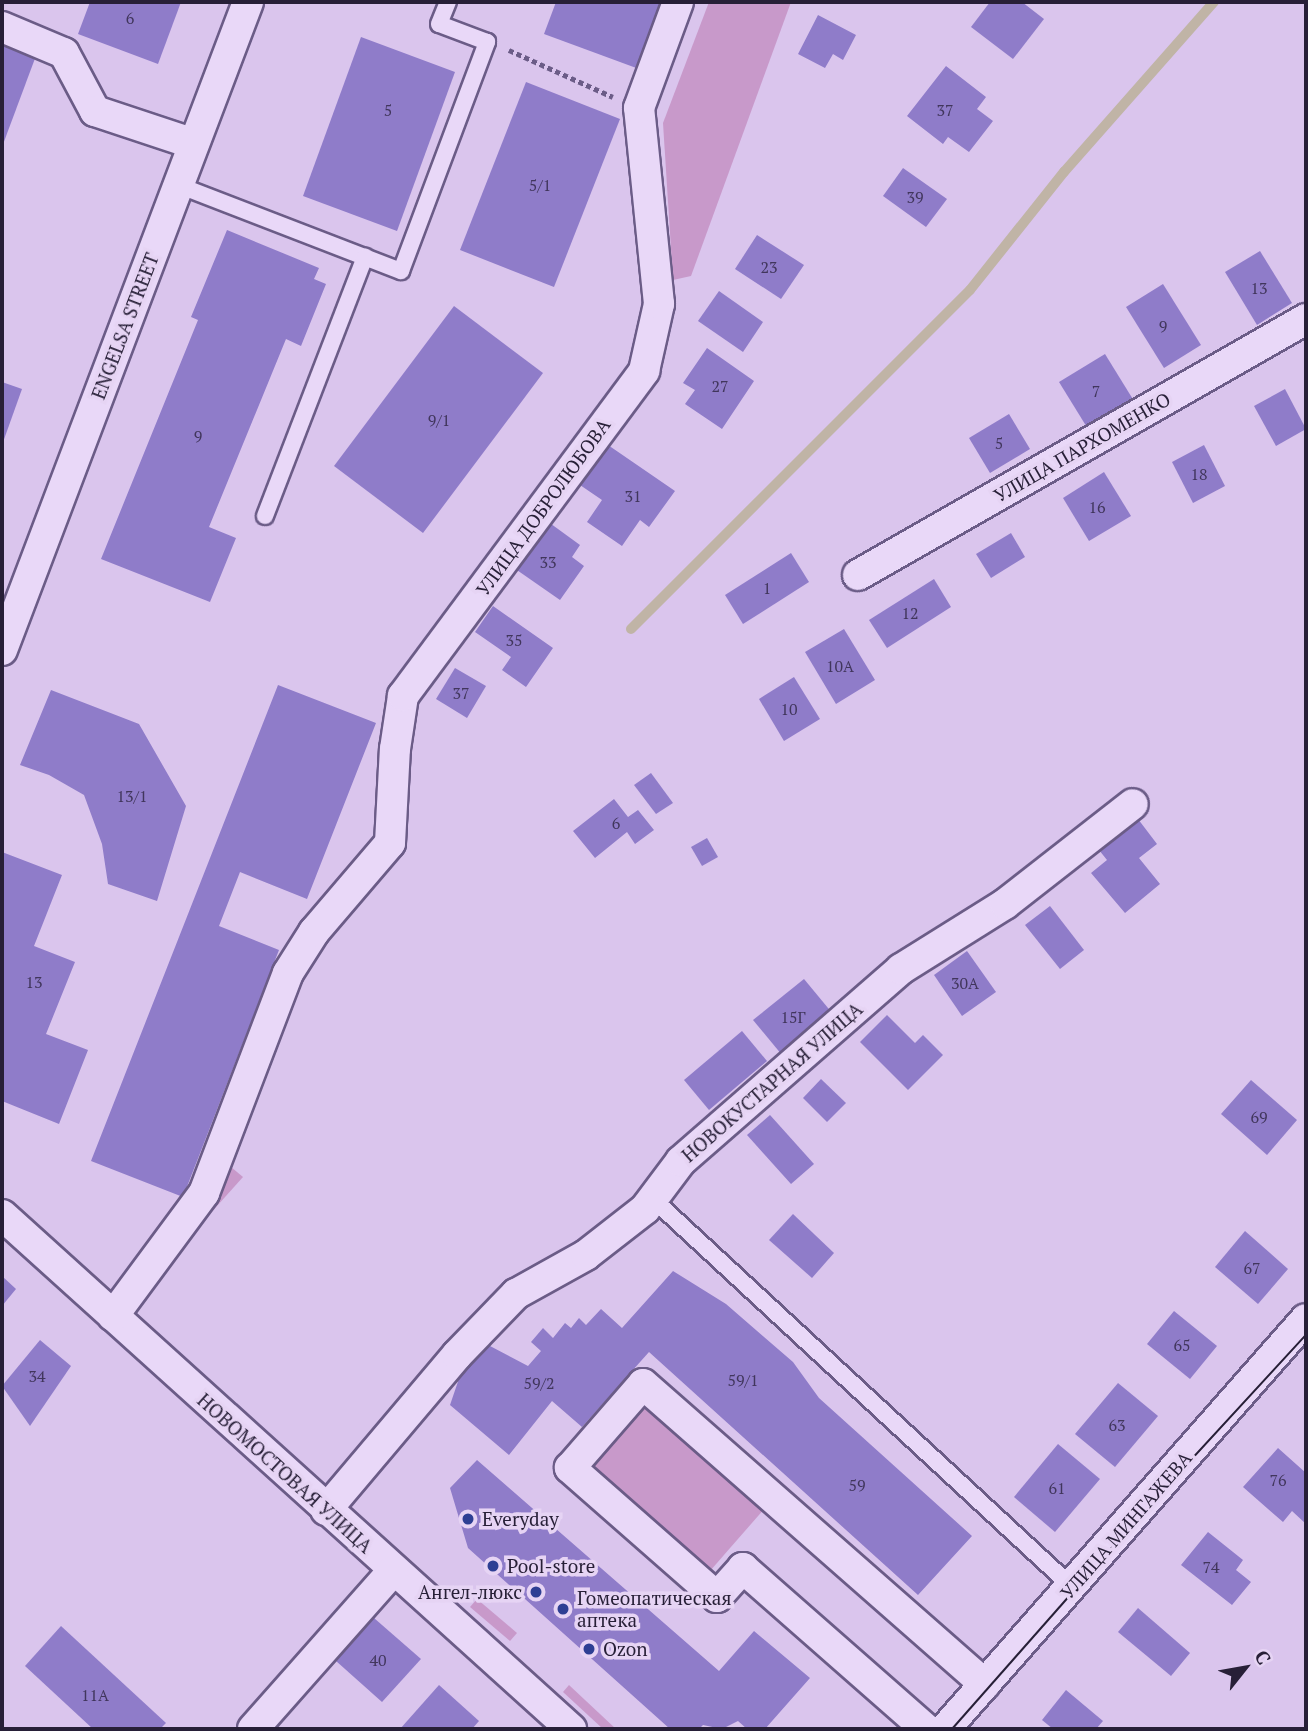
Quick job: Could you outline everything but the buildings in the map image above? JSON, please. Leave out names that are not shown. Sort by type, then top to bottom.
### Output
[{"type":"street","name":"ENGELSA STREET","points":[[2,650],[248,2]]},
{"type":"street","name":"УЛИЦА ДОБРОЛЮБОВА","points":[[113,1316],[204,1193],[288,973],[314,933],[390,843],[395,749],[403,696],[644,370],[659,304],[639,108],[678,2]]},
{"type":"street","points":[[2,27],[64,53],[95,111],[194,144]]},
{"type":"street","name":"УЛИЦА ПАРХОМЕНКО","points":[[858,575],[1306,319]]},
{"type":"street","name":"НОВОКУСТАРНАЯ УЛИЦА","points":[[326,1510],[457,1355],[516,1294],[586,1255],[654,1200],[681,1161],[901,969],[1004,904],[1133,804]]},
{"type":"street","name":"НОВОМОСТОВАЯ УЛИЦА","points":[[2,1215],[571,1729]]},
{"type":"street","name":"УЛИЦА МИНГАЖЕВА","points":[[946,1729],[1306,1319]]},
{"type":"street","points":[[926,1729],[743,1568],[717,1597],[570,1468],[643,1384],[985,1684]]},
{"type":"street","points":[[253,1729],[393,1571]]},
{"type":"lane","points":[[178,185],[401,271],[487,42],[439,24],[447,2]]},
{"type":"lane","points":[[265,516],[365,257]]},
{"type":"lane","points":[[654,1200],[1072,1587]]},
{"type":"path","points":[[521,55],[639,108]]},
{"type":"shaded area","points":[[709,2],[791,2],[691,276],[673,280],[663,123]]},
{"type":"shaded area","points":[[225,1162],[243,1177],[165,1264]]},
{"type":"shaded area","points":[[646,1405],[765,1508],[710,1571],[592,1468]]},
{"type":"shaded area","points":[[477,1599],[517,1633],[510,1641],[470,1607]]},
{"type":"shaded area","points":[[569,1685],[616,1729],[603,1729],[563,1692]]},
{"type":"waterway","points":[[631,629],[970,290],[1064,172],[1214,2]]},
{"type":"tram line","points":[[952,1729],[1143,1512],[1306,1335]]},
{"type":"place","name":"Everyday","points":[[468,1519]]},
{"type":"place","name":"Pool-store","points":[[493,1566]]},
{"type":"place","name":"Ангел-люкс","points":[[536,1592]]},
{"type":"place","name":"Гомеопатическая аптека","points":[[563,1609]]},
{"type":"place","name":"Ozon","points":[[589,1649]]}]
